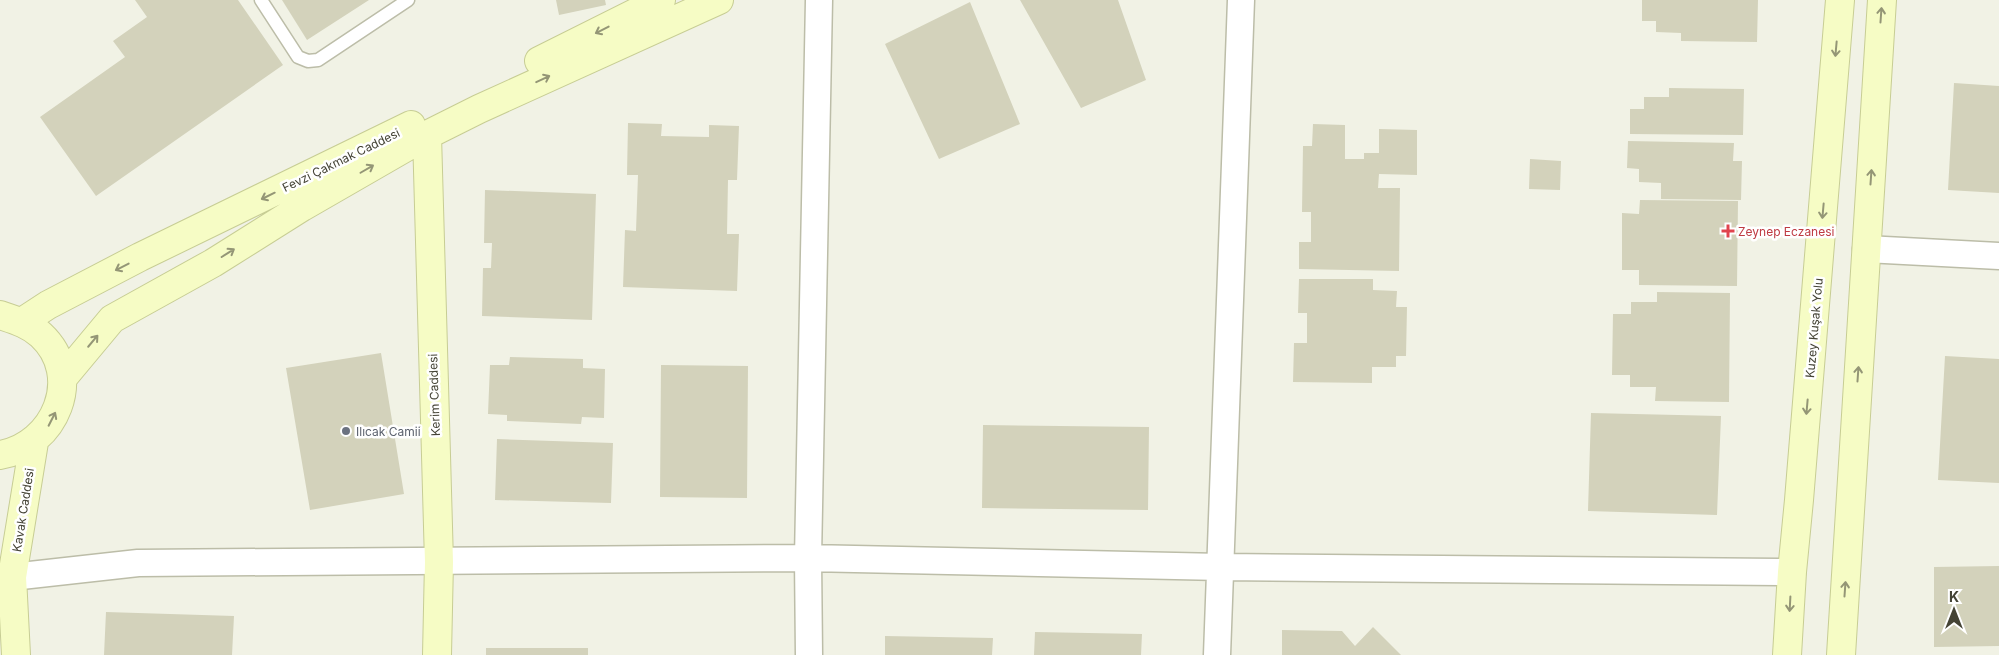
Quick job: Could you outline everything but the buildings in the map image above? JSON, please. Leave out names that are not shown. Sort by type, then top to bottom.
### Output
[{"type":"street","name":"Fevzi Çakmak Caddesi","points":[[11,319],[48,305],[634,16],[661,0]]},
{"type":"street","points":[[62,379],[112,319],[213,263],[302,207],[634,16],[719,0]]},
{"type":"street","points":[[809,655],[808,558],[818,0]]},
{"type":"street","points":[[1217,655],[1241,0]]},
{"type":"street","name":"Kuzey Kuşak Yolu","points":[[1787,655],[1792,572],[1840,0]]},
{"type":"street","points":[[1841,655],[1882,0]]},
{"type":"street","name":"Kerim Caddesi","points":[[427,135],[439,562],[437,655]]},
{"type":"street","points":[[1866,249],[1999,256]]},
{"type":"street","points":[[0,455],[13,453],[34,442],[50,424],[60,402],[62,379],[56,356],[42,336],[11,319]]},
{"type":"street","name":"Kavak Caddesi","points":[[16,655],[12,577],[34,442]]},
{"type":"street","name":"Kavak Caddesi","points":[[0,544],[12,577]]},
{"type":"street","points":[[12,577],[138,563],[808,558],[1221,567],[1792,572]]},
{"type":"lane","points":[[261,0],[298,57],[308,61],[318,60],[408,0]]},
{"type":"place","name":"Zeynep Eczanesi","points":[[1728,231]]},
{"type":"place","name":"Ilıcak Camii","points":[[346,431]]}]
